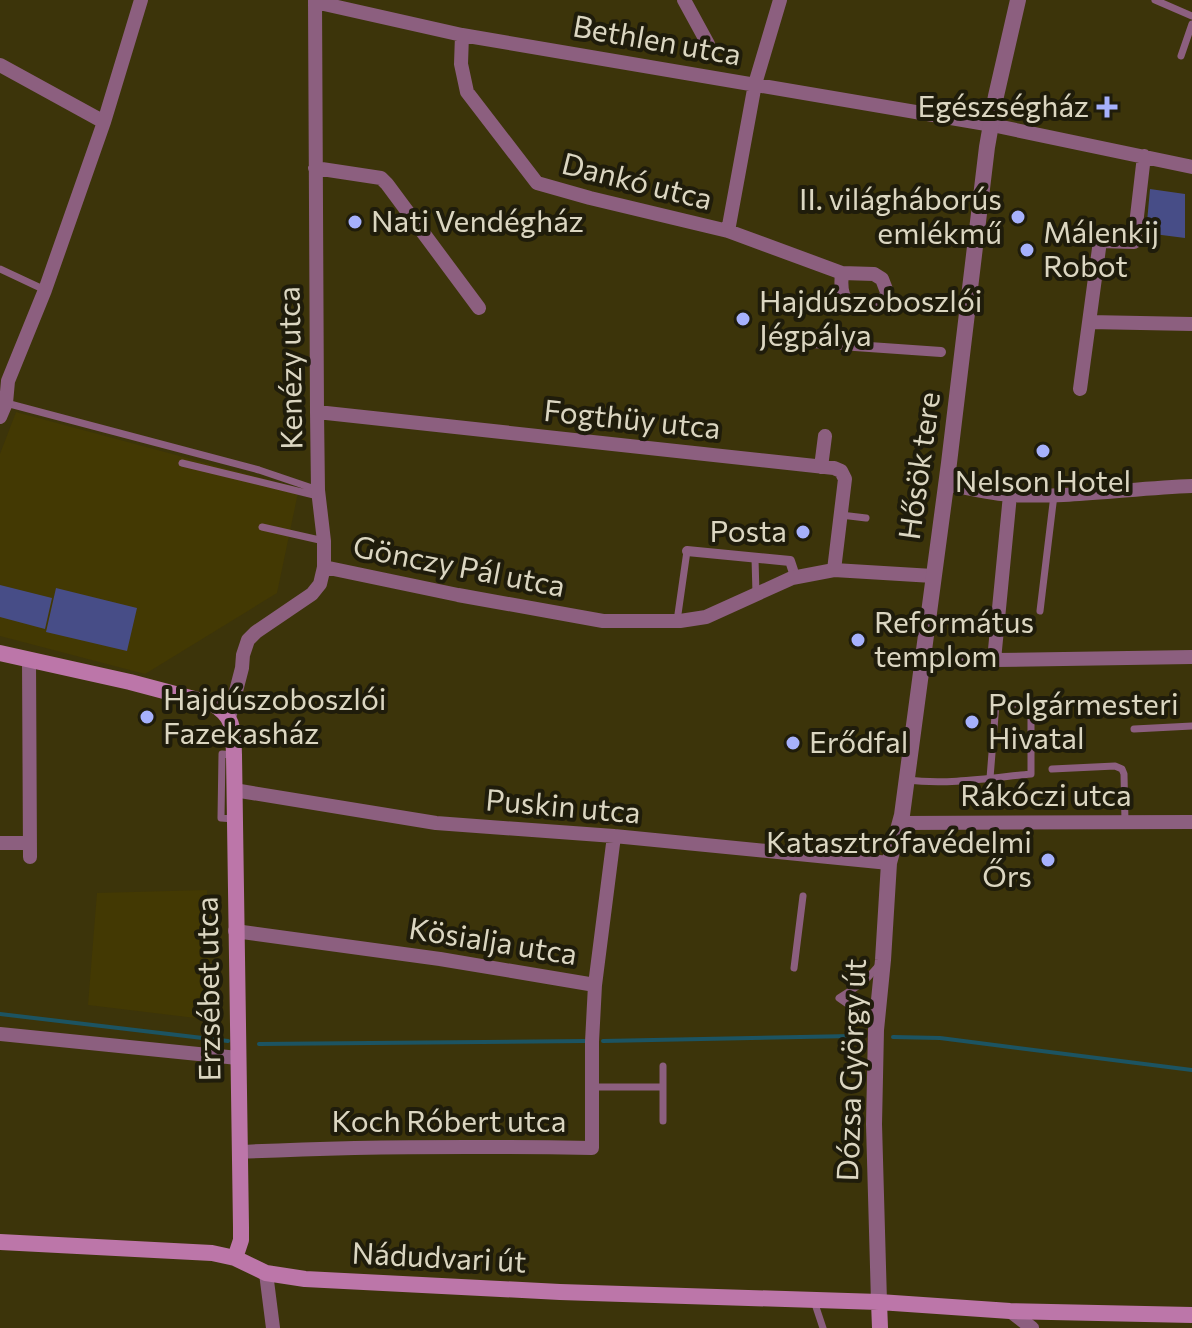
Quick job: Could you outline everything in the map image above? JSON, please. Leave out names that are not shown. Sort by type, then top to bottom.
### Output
[{"type":"main road","points":[[0,653],[213,704],[229,718]]},
{"type":"main road","name":"Erzsébet utca","points":[[229,718],[233,728],[234,755],[241,1227],[241,1240],[235,1258]]},
{"type":"main road","name":"Nádudvari út","points":[[0,1242],[212,1253],[235,1258],[266,1273],[305,1279],[560,1292],[879,1302],[1010,1311],[1192,1315]]},
{"type":"main road","name":"Dózsa György út","points":[[879,1302],[880,1328]]},
{"type":"street","points":[[3,410],[4,379],[45,290],[104,122],[141,0]]},
{"type":"street","points":[[684,0],[708,44]]},
{"type":"street","points":[[755,84],[780,0]]},
{"type":"street","name":"Hősök tere","points":[[901,819],[987,147],[1018,0]]},
{"type":"street","name":"Bethlen utca","points":[[315,1],[462,35],[992,125],[1192,167]]},
{"type":"street","name":"Kenézy utca","points":[[315,1],[317,412],[324,567]]},
{"type":"street","name":"Dankó utca","points":[[462,35],[461,64],[467,92],[537,183],[728,231],[842,273]]},
{"type":"street","points":[[0,65],[104,122]]},
{"type":"street","name":"Bethlen utca","points":[[728,231],[755,84]]},
{"type":"street","points":[[1080,389],[1100,241],[1134,242],[1144,156]]},
{"type":"street","points":[[315,168],[381,178],[479,308]]},
{"type":"street","points":[[1089,322],[1192,324]]},
{"type":"street","points":[[769,340],[941,352]]},
{"type":"street","name":"Fogthüy utca","points":[[317,412],[819,467]]},
{"type":"street","points":[[825,436],[819,467],[841,471],[845,479],[834,570]]},
{"type":"street","points":[[946,484],[1010,495],[1192,486]]},
{"type":"street","points":[[994,660],[1010,495]]},
{"type":"street","points":[[687,551],[790,561],[793,570]]},
{"type":"street","name":"Gönczy Pál utca","points":[[229,718],[248,640],[312,594],[320,584],[324,567],[603,621],[677,621],[706,617],[792,578],[834,570],[933,576]]},
{"type":"street","points":[[923,659],[1192,657]]},
{"type":"street","points":[[0,843],[30,850],[29,660]]},
{"type":"street","name":"Puskin utca","points":[[234,790],[436,823],[614,836],[889,863]]},
{"type":"street","name":"Rákóczi utca","points":[[901,819],[1192,822]]},
{"type":"street","name":"Dózsa György út","points":[[879,1302],[874,1124],[876,1030],[889,863],[901,819]]},
{"type":"street","name":"Kösialja utca","points":[[235,931],[440,959],[595,985],[614,836]]},
{"type":"street","name":"Koch Róbert utca","points":[[240,1152],[424,1146],[592,1148],[595,985]]},
{"type":"street","points":[[0,1034],[238,1058]]},
{"type":"street","points":[[266,1273],[273,1328]]},
{"type":"street","points":[[1010,1311],[1032,1328]]},
{"type":"lane","points":[[1155,0],[1192,16]]},
{"type":"lane","points":[[1181,56],[1192,24]]},
{"type":"lane","points":[[0,269],[45,290]]},
{"type":"lane","points":[[3,410],[259,470],[319,493]]},
{"type":"lane","points":[[182,463],[319,493]]},
{"type":"lane","points":[[1040,611],[1054,495]]},
{"type":"lane","points":[[841,515],[866,518]]},
{"type":"lane","points":[[262,527],[324,541]]},
{"type":"lane","points":[[677,621],[687,551]]},
{"type":"lane","points":[[755,558],[756,594]]},
{"type":"lane","points":[[907,780],[949,782],[990,778],[1031,774],[1031,705],[996,703],[990,778]]},
{"type":"lane","points":[[1134,729],[1192,726]]},
{"type":"lane","points":[[234,755],[222,754],[221,818],[234,819]]},
{"type":"lane","points":[[1052,769],[1115,766],[1122,769],[1125,822]]},
{"type":"lane","points":[[794,968],[803,896]]},
{"type":"lane","points":[[876,1030],[839,998],[864,982],[883,960]]},
{"type":"lane","points":[[663,1066],[663,1121]]},
{"type":"lane","points":[[593,1087],[662,1087]]},
{"type":"lane","points":[[814,1301],[823,1328]]},
{"type":"shaded area","points":[[1150,189],[1185,194],[1185,238],[1146,233]]},
{"type":"shaded area","points":[[16,412],[299,488],[277,593],[145,674],[0,636],[0,454]]},
{"type":"shaded area","points":[[0,585],[52,598],[45,629],[0,617]]},
{"type":"shaded area","points":[[56,588],[137,608],[127,651],[46,632]]},
{"type":"shaded area","points":[[207,890],[212,1020],[88,1005],[97,893]]},
{"type":"waterway","points":[[0,1014],[228,1041]]},
{"type":"waterway","points":[[603,1041],[852,1036]]},
{"type":"waterway","points":[[893,1037],[940,1038],[1192,1070]]},
{"type":"waterway","points":[[259,1044],[585,1041]]},
{"type":"place","name":"Egészségház","points":[[1107,107]]},
{"type":"place","name":"II. világháborús emlékmű","points":[[1018,217]]},
{"type":"place","name":"Nati Vendégház","points":[[355,222]]},
{"type":"place","name":"Málenkij Robot","points":[[1027,250]]},
{"type":"place","name":"Hajdúszoboszlói Jégpálya","points":[[743,319]]},
{"type":"place","name":"Nelson Hotel","points":[[1043,451]]},
{"type":"place","name":"Posta","points":[[803,532]]},
{"type":"place","name":"Református templom","points":[[858,640]]},
{"type":"place","name":"Hajdúszoboszlói Fazekasház","points":[[147,717]]},
{"type":"place","name":"Polgármesteri Hivatal","points":[[972,722]]},
{"type":"place","name":"Erődfal","points":[[793,743]]},
{"type":"place","name":"Katasztrófavédelmi Őrs","points":[[1048,860]]}]
